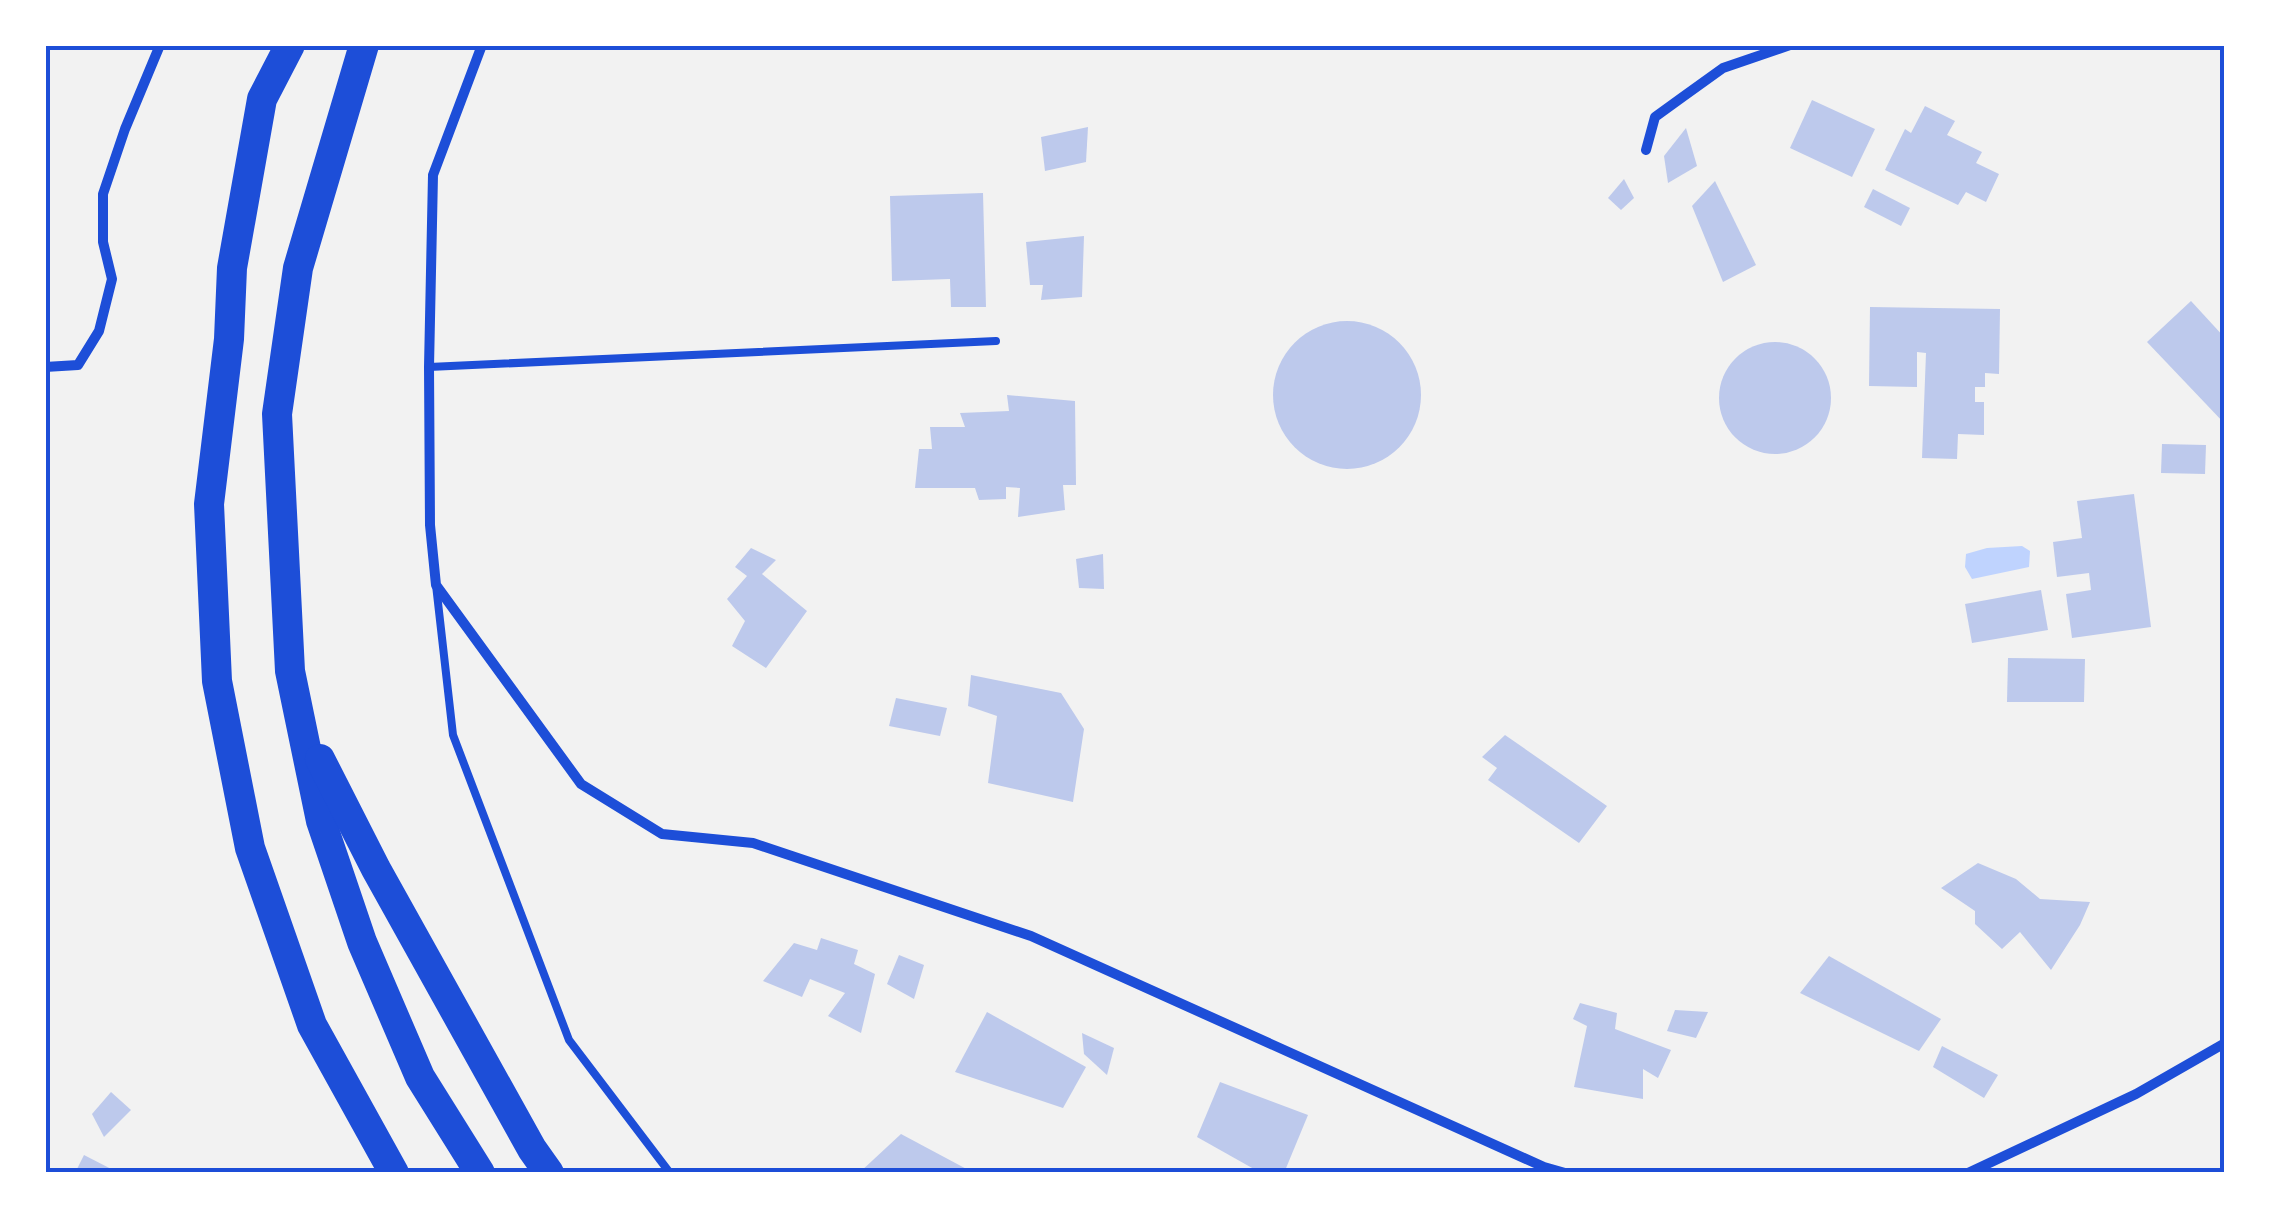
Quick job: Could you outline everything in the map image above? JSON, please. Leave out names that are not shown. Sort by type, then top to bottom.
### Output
[{"type":"highway","points":[[290,45],[262,99],[232,268],[229,339],[210,504],[216,680],[250,848],[312,1025],[394,1173]]},
{"type":"highway","points":[[364,45],[298,268],[277,414],[290,671],[322,820],[362,942],[420,1077],[480,1173]]},
{"type":"highway","points":[[302,726],[385,886],[532,1149],[550,1173]]},
{"type":"street","points":[[45,366],[78,365],[99,332],[112,279],[104,242],[104,194],[125,129],[160,45]]},
{"type":"street","points":[[482,45],[434,175],[428,367],[430,526],[436,585],[581,784],[662,834],[752,843],[1031,936],[1544,1167],[1565,1173]]},
{"type":"street","points":[[1646,150],[1655,118],[1684,96],[1723,68],[1790,45]]},
{"type":"street","points":[[1968,1173],[2136,1094],[2225,1044]]},
{"type":"lane","points":[[428,367],[996,341]]},
{"type":"lane","points":[[436,585],[452,734],[570,1040],[670,1173]]},
{"type":"water","points":[[2022,546],[2030,551],[2029,567],[1972,579],[1965,567],[1966,554]]},
{"type":"building","points":[[1812,100],[1875,129],[1852,177],[1790,148]]},
{"type":"building","points":[[1925,106],[1955,121],[1947,135],[1982,152],[1976,163],[1999,174],[1986,202],[1966,192],[1958,205],[1885,170],[1905,129],[1911,133]]},
{"type":"building","points":[[1088,127],[1086,162],[1045,171],[1041,137]]},
{"type":"building","points":[[1686,128],[1697,166],[1668,183],[1664,156]]},
{"type":"building","points":[[1624,179],[1634,198],[1621,210],[1608,198]]},
{"type":"building","points":[[1715,181],[1756,265],[1723,282],[1692,206]]},
{"type":"building","points":[[1873,189],[1910,208],[1901,226],[1864,207]]},
{"type":"building","points":[[983,193],[986,307],[951,307],[950,279],[892,281],[890,196]]},
{"type":"building","points":[[1084,236],[1082,297],[1041,300],[1043,285],[1030,285],[1026,242]]},
{"type":"building","points":[[2191,301],[2225,338],[2225,424],[2147,342]]},
{"type":"building","points":[[1870,307],[2000,309],[1999,374],[1985,373],[1985,387],[1975,387],[1975,402],[1984,402],[1984,435],[1958,434],[1957,459],[1922,458],[1926,353],[1917,352],[1917,387],[1869,386]]},
{"type":"building","points":[[1347,321],[1375,327],[1399,343],[1415,367],[1421,395],[1415,423],[1399,447],[1375,463],[1347,469],[1319,463],[1295,447],[1279,423],[1273,395],[1279,367],[1295,343],[1319,327]]},
{"type":"building","points":[[1775,342],[1796,347],[1814,359],[1826,377],[1831,398],[1826,419],[1814,437],[1796,449],[1775,454],[1754,449],[1736,437],[1724,419],[1719,398],[1724,377],[1736,359],[1754,347]]},
{"type":"building","points":[[1007,395],[1075,401],[1076,485],[1063,485],[1065,510],[1018,517],[1020,488],[1006,487],[1006,499],[979,500],[975,488],[915,488],[919,449],[932,449],[930,427],[965,427],[960,413],[1009,411]]},
{"type":"building","points":[[2162,444],[2206,445],[2205,474],[2161,473]]},
{"type":"building","points":[[2134,494],[2151,627],[2072,638],[2066,594],[2091,590],[2089,573],[2057,577],[2053,542],[2082,538],[2077,501]]},
{"type":"building","points":[[751,548],[776,560],[762,574],[807,611],[766,668],[732,646],[745,621],[727,599],[747,576],[735,567]]},
{"type":"building","points":[[1103,554],[1104,589],[1079,588],[1076,559]]},
{"type":"building","points":[[2041,590],[2048,630],[1972,643],[1965,604]]},
{"type":"building","points":[[2008,658],[2085,659],[2084,702],[2007,702]]},
{"type":"building","points":[[971,675],[1061,693],[1084,729],[1073,802],[988,783],[997,716],[968,706]]},
{"type":"building","points":[[896,698],[947,708],[940,736],[889,726]]},
{"type":"building","points":[[1505,735],[1607,806],[1579,843],[1488,780],[1497,768],[1482,757]]},
{"type":"building","points":[[1978,863],[2016,879],[2040,899],[2090,902],[2051,970],[2020,932],[2002,949],[1975,924],[1975,911],[1941,888]]},
{"type":"building","points":[[821,938],[858,950],[854,964],[875,974],[861,1033],[828,1016],[845,993],[810,979],[802,997],[763,981],[794,943],[817,950]]},
{"type":"building","points":[[899,955],[924,965],[914,999],[887,984]]},
{"type":"building","points":[[1829,956],[1941,1019],[1919,1051],[1800,993]]},
{"type":"building","points":[[1580,1003],[1617,1013],[1615,1029],[1671,1050],[1658,1078],[1643,1069],[1643,1099],[1574,1087],[1587,1026],[1573,1019]]},
{"type":"building","points":[[1675,1010],[1708,1012],[1696,1038],[1667,1031]]},
{"type":"building","points":[[987,1012],[1086,1067],[1063,1108],[955,1072]]},
{"type":"building","points":[[1082,1033],[1114,1048],[1107,1075],[1084,1054]]},
{"type":"building","points":[[1942,1046],[1998,1075],[1984,1098],[1933,1067]]},
{"type":"building","points":[[1220,1082],[1308,1115],[1284,1173],[1261,1173],[1197,1137]]},
{"type":"building","points":[[111,1092],[131,1110],[104,1137],[92,1114]]},
{"type":"building","points":[[901,1134],[974,1173],[859,1173]]},
{"type":"building","points":[[84,1155],[119,1173],[75,1173]]}]
